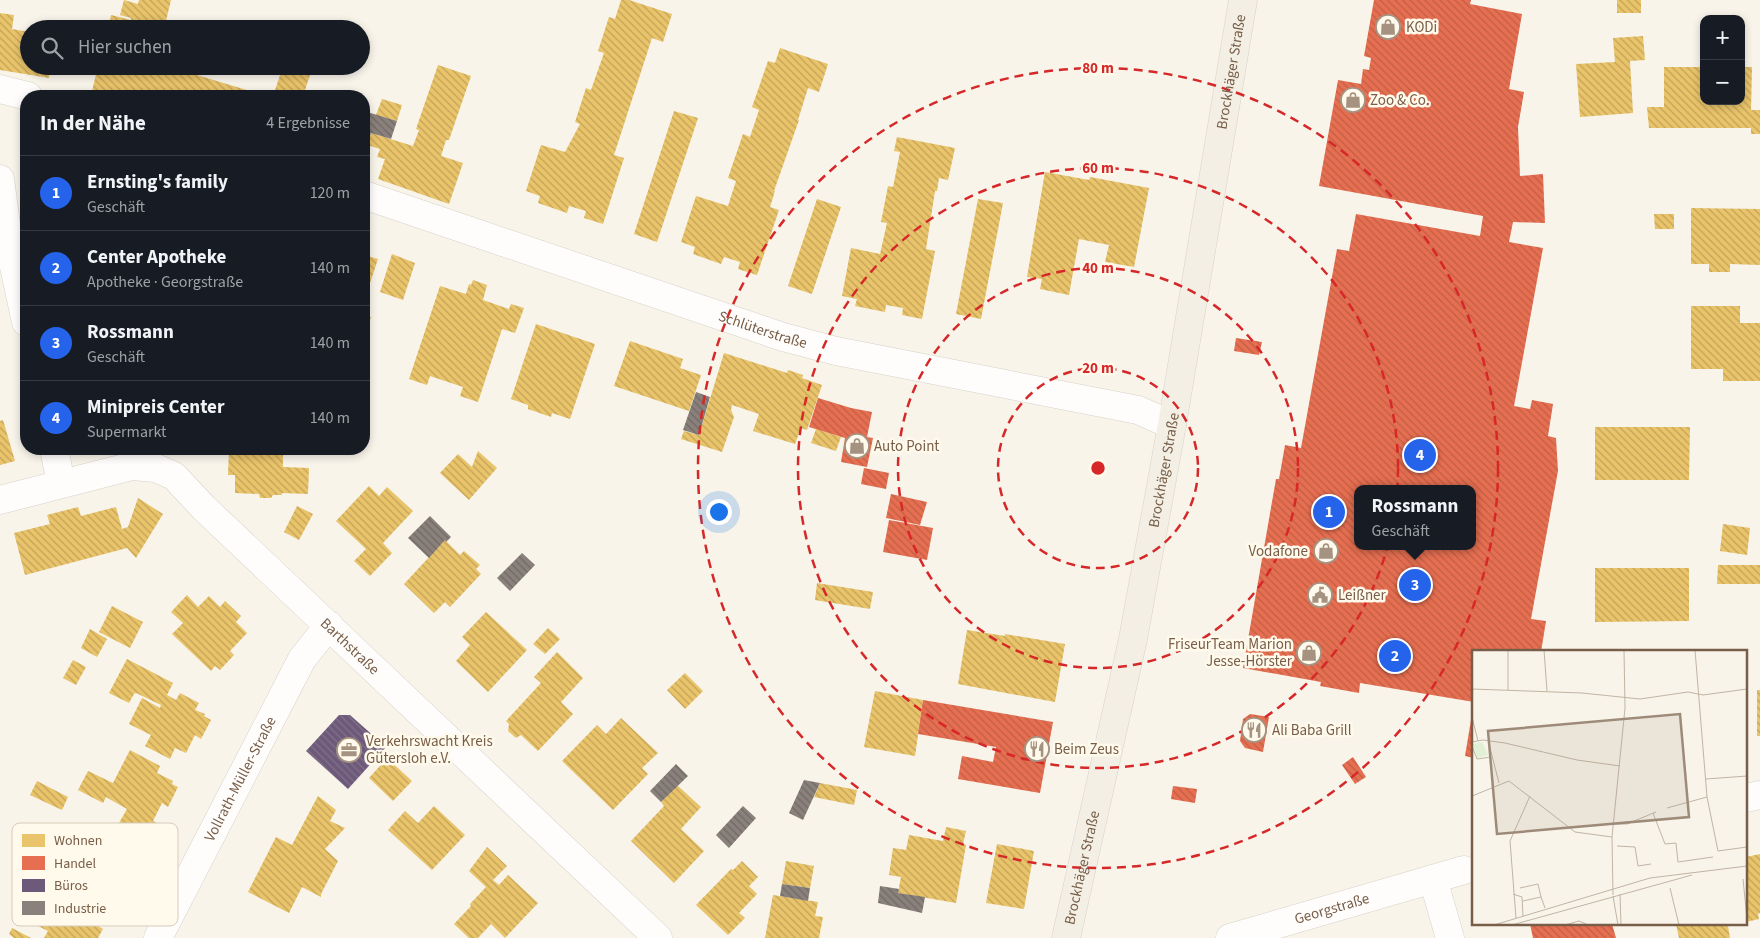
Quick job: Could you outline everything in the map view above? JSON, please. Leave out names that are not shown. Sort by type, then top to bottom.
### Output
[{"type":"main road","name":"Brockhäger Straße","points":[[1066,938],[1133,639],[1172,425],[1243,0]]},
{"type":"street","points":[[0,89],[20,94]]},
{"type":"street","points":[[0,179],[4,239],[20,299]]},
{"type":"street","name":"Schlüterstraße","points":[[370,197],[783,337],[836,351],[1138,410],[1172,425]]},
{"type":"street","points":[[55,455],[61,484]]},
{"type":"street","name":"Barthstraße","points":[[0,500],[132,466],[156,468],[174,476],[204,508],[658,938]]},
{"type":"street","name":"Vollrath-Müller-Straße","points":[[178,899],[302,658],[329,625]]},
{"type":"street","name":"Georgstraße","points":[[1230,938],[1464,870]]},
{"type":"street","points":[[1434,879],[1450,938]]},
{"type":"street","name":"Vollrath-Müller-Straße","points":[[158,938],[164,926]]},
{"type":"building: Wohnen","points":[[124,0],[138,4],[139,0],[171,0],[166,20],[131,20],[131,18],[120,15]]},
{"type":"building: Wohnen","points":[[621,0],[629,0],[672,14],[663,42],[652,38],[614,155],[624,158],[603,224],[584,218],[586,211],[569,206],[567,213],[538,203],[540,196],[526,191],[541,145],[565,152],[580,124],[575,122],[586,88],[591,90],[604,53],[598,51],[609,17],[615,19]]},
{"type":"building: Wohnen","points":[[1617,0],[1641,0],[1641,13],[1617,13]]},
{"type":"building: Wohnen","points":[[0,13],[14,15],[12,29],[20,30],[20,73],[0,70]]},
{"type":"building: Wohnen","points":[[111,15],[131,20],[110,20]]},
{"type":"building: Wohnen","points":[[1643,36],[1645,60],[1630,61],[1633,113],[1580,117],[1576,64],[1615,62],[1613,38]]},
{"type":"building: Wohnen","points":[[780,48],[828,64],[819,92],[808,88],[774,191],[770,207],[779,210],[757,275],[738,269],[740,262],[724,257],[721,264],[693,254],[695,247],[681,242],[696,196],[728,206],[736,181],[728,178],[743,134],[750,137],[759,110],[752,107],[768,61],[775,63]]},
{"type":"building: Wohnen","points":[[438,65],[471,76],[449,140],[446,140],[441,156],[463,163],[449,204],[378,179],[385,159],[377,157],[380,149],[370,146],[371,133],[413,146],[419,130],[416,129]]},
{"type":"building: Wohnen","points":[[1664,67],[1700,67],[1700,105],[1745,105],[1745,67],[1752,67],[1751,110],[1760,110],[1760,134],[1751,134],[1751,128],[1649,128],[1647,107],[1664,107]]},
{"type":"building: Wohnen","points":[[31,75],[49,75],[49,78]]},
{"type":"building: Wohnen","points":[[96,75],[197,75],[247,90],[92,90]]},
{"type":"building: Wohnen","points":[[280,75],[310,75],[305,90],[275,90]]},
{"type":"building: Wohnen","points":[[382,99],[402,105],[397,121],[376,115]]},
{"type":"building: Wohnen","points":[[674,111],[698,118],[657,242],[634,234]]},
{"type":"building: Wohnen","points":[[897,137],[955,148],[948,180],[939,178],[937,191],[935,191],[926,249],[935,251],[922,319],[902,315],[903,308],[886,305],[885,312],[855,306],[857,299],[842,296],[851,248],[880,254],[887,223],[881,222],[888,186],[893,187],[900,152],[894,151]]},
{"type":"building: Wohnen","points":[[1045,172],[1089,180],[1090,177],[1149,188],[1134,267],[1105,262],[1109,245],[1079,239],[1069,295],[1040,289],[1042,279],[1027,277]]},
{"type":"building: Wohnen","points":[[817,199],[841,207],[812,294],[788,286]]},
{"type":"building: Wohnen","points":[[978,199],[1003,203],[981,319],[956,314]]},
{"type":"building: Wohnen","points":[[1691,208],[1760,209],[1760,265],[1730,264],[1730,272],[1709,272],[1709,264],[1691,264]]},
{"type":"building: Wohnen","points":[[1654,214],[1674,214],[1674,229],[1655,229]]},
{"type":"building: Wohnen","points":[[392,254],[415,263],[403,300],[380,292]]},
{"type":"building: Wohnen","points":[[370,257],[378,259],[370,283]]},
{"type":"building: Wohnen","points":[[473,280],[487,285],[483,300],[509,309],[511,304],[524,308],[515,333],[502,329],[478,402],[460,396],[463,387],[430,376],[427,385],[409,379],[440,286],[466,294],[469,284],[471,285]]},
{"type":"building: Wohnen","points":[[1691,306],[1740,306],[1740,323],[1760,323],[1760,381],[1723,381],[1723,369],[1691,369]]},
{"type":"building: Wohnen","points":[[536,324],[595,344],[570,419],[552,413],[551,417],[528,409],[528,405],[511,399]]},
{"type":"building: Wohnen","points":[[630,341],[683,359],[680,368],[701,375],[689,411],[614,386]]},
{"type":"building: Wohnen","points":[[724,353],[787,373],[788,370],[803,375],[802,378],[822,385],[807,430],[801,428],[795,444],[753,431],[759,414],[732,405],[731,410],[734,417],[722,452],[681,439],[684,431],[699,435]]},
{"type":"building: Wohnen","points":[[3,420],[15,461],[0,465],[0,421]]},
{"type":"building: Wohnen","points":[[1595,427],[1690,427],[1689,480],[1595,480]]},
{"type":"building: Wohnen","points":[[816,429],[841,437],[836,451],[811,443]]},
{"type":"building: Wohnen","points":[[478,451],[497,468],[469,500],[440,473],[458,454],[472,467]]},
{"type":"building: Wohnen","points":[[229,455],[283,455],[283,467],[309,468],[308,494],[282,493],[282,495],[273,495],[271,498],[260,498],[259,494],[235,493],[235,475],[228,475]]},
{"type":"building: Wohnen","points":[[369,486],[379,496],[387,487],[413,511],[383,543],[392,553],[370,576],[354,561],[366,549],[336,521]]},
{"type":"building: Wohnen","points":[[138,498],[163,514],[136,558],[127,548],[25,575],[14,533],[50,524],[47,515],[78,507],[81,516],[116,507],[122,529],[128,527]]},
{"type":"building: Wohnen","points":[[297,506],[313,514],[299,540],[284,532]]},
{"type":"building: Wohnen","points":[[1723,524],[1750,528],[1747,555],[1720,551]]},
{"type":"building: Wohnen","points":[[445,540],[460,555],[464,551],[480,565],[476,569],[481,574],[450,607],[445,602],[434,613],[404,584]]},
{"type":"building: Wohnen","points":[[1718,565],[1760,565],[1760,584],[1717,584]]},
{"type":"building: Wohnen","points":[[1595,568],[1689,568],[1689,621],[1595,622]]},
{"type":"building: Wohnen","points":[[817,583],[873,592],[870,609],[815,600]]},
{"type":"building: Wohnen","points":[[187,595],[198,607],[209,596],[220,607],[225,601],[241,616],[236,622],[247,633],[230,651],[234,655],[220,670],[215,666],[211,671],[172,634],[183,623],[171,612]]},
{"type":"building: Wohnen","points":[[112,606],[143,622],[130,648],[99,632]]},
{"type":"building: Wohnen","points":[[486,612],[527,650],[488,692],[456,661],[470,645],[462,637]]},
{"type":"building: Wohnen","points":[[548,628],[560,639],[545,654],[533,644]]},
{"type":"building: Wohnen","points":[[90,629],[107,639],[97,657],[81,648]]},
{"type":"building: Wohnen","points":[[967,630],[1065,644],[1055,702],[958,684]]},
{"type":"building: Wohnen","points":[[557,652],[583,678],[561,702],[573,714],[538,751],[521,735],[516,738],[508,731],[509,724],[506,721],[541,683],[534,677]]},
{"type":"building: Wohnen","points":[[127,659],[173,683],[167,695],[176,700],[180,693],[199,703],[195,710],[205,714],[204,716],[211,720],[201,739],[195,735],[186,753],[175,748],[170,759],[145,746],[151,735],[129,724],[142,698],[160,708],[161,705],[136,693],[129,703],[109,693]]},
{"type":"building: Wohnen","points":[[73,660],[86,667],[76,685],[63,678]]},
{"type":"building: Wohnen","points":[[685,673],[703,691],[685,709],[667,690]]},
{"type":"building: Wohnen","points":[[1757,690],[1760,690],[1760,736],[1757,736]]},
{"type":"building: Wohnen","points":[[875,691],[923,700],[915,756],[864,747]]},
{"type":"building: Wohnen","points":[[621,718],[658,753],[642,768],[648,774],[613,810],[562,761],[597,725],[606,734]]},
{"type":"building: Wohnen","points":[[130,750],[160,766],[157,773],[173,781],[172,784],[178,787],[168,807],[162,803],[153,821],[157,823],[119,823],[127,809],[106,797],[103,803],[78,790],[88,771],[113,783]]},
{"type":"building: Wohnen","points":[[387,758],[412,781],[393,801],[369,778]]},
{"type":"building: Wohnen","points":[[37,781],[68,797],[62,810],[30,795]]},
{"type":"building: Wohnen","points":[[820,783],[857,790],[854,805],[814,797]]},
{"type":"building: Wohnen","points":[[677,785],[701,807],[681,829],[704,851],[674,883],[631,841],[664,806],[661,802]]},
{"type":"building: Wohnen","points":[[318,796],[336,810],[330,821],[345,828],[325,849],[338,861],[321,897],[302,887],[289,913],[248,892],[276,837],[292,845]]},
{"type":"building: Wohnen","points":[[434,806],[465,835],[432,870],[388,830],[405,811],[418,823]]},
{"type":"building: Wohnen","points":[[946,827],[966,831],[963,844],[966,845],[956,903],[898,893],[901,877],[889,875],[893,848],[906,850],[909,835],[943,841]]},
{"type":"building: Wohnen","points":[[997,844],[1034,851],[1024,909],[986,903]]},
{"type":"building: Wohnen","points":[[487,847],[507,866],[493,880],[499,885],[508,875],[538,903],[505,938],[491,924],[478,938],[469,938],[454,924],[486,887],[469,871]]},
{"type":"building: Wohnen","points":[[1760,854],[1759,919],[1748,922],[1748,857]]},
{"type":"building: Wohnen","points":[[742,861],[758,877],[749,886],[757,894],[739,913],[745,918],[728,935],[696,905],[731,869],[733,870]]},
{"type":"building: Wohnen","points":[[786,861],[814,866],[810,888],[782,884]]},
{"type":"building: Wohnen","points":[[773,895],[818,902],[815,916],[823,917],[819,938],[765,938]]},
{"type":"building: Wohnen","points":[[38,926],[98,926],[103,929],[98,938],[44,938],[48,931]]},
{"type":"building: Wohnen","points":[[1676,926],[1728,926],[1730,938],[1679,938]]},
{"type":"building: Wohnen","points":[[12,928],[31,938],[14,938],[9,934]]},
{"type":"building: Handel","points":[[1374,0],[1471,0],[1470,4],[1522,14],[1509,89],[1524,92],[1518,127],[1520,176],[1543,174],[1545,223],[1513,222],[1509,242],[1543,248],[1514,406],[1530,409],[1532,400],[1553,404],[1548,436],[1556,438],[1558,471],[1531,619],[1546,621],[1541,650],[1472,650],[1472,702],[1360,683],[1359,693],[1320,686],[1321,682],[1243,668],[1276,479],[1279,479],[1285,445],[1301,448],[1337,249],[1349,251],[1356,214],[1480,236],[1483,216],[1319,186],[1338,80],[1361,84],[1363,69],[1369,70],[1371,58],[1364,56]]},
{"type":"building: Handel","points":[[1236,338],[1262,342],[1259,355],[1234,351]]},
{"type":"building: Handel","points":[[818,398],[872,412],[867,437],[873,438],[867,467],[841,462],[845,438],[809,427]]},
{"type":"building: Handel","points":[[864,468],[889,473],[886,489],[861,484]]},
{"type":"building: Handel","points":[[891,494],[927,502],[920,525],[886,518]]},
{"type":"building: Handel","points":[[889,520],[933,528],[927,560],[883,552]]},
{"type":"building: Handel","points":[[923,700],[1053,722],[1040,793],[958,779],[962,756],[993,762],[996,747],[918,734]]},
{"type":"building: Handel","name":"Ali Baba Grill","points":[[1250,714],[1269,717],[1263,752],[1245,748],[1240,741],[1243,719]]},
{"type":"building: Handel","points":[[1472,714],[1472,758],[1465,756]]},
{"type":"building: Handel","points":[[1353,757],[1366,777],[1355,784],[1342,765]]},
{"type":"building: Handel","points":[[1173,786],[1197,789],[1195,803],[1171,799]]},
{"type":"building: Handel","points":[[1530,926],[1613,926],[1616,938],[1533,938]]},
{"type":"building: Büros","points":[[339,715],[350,715],[386,747],[348,789],[306,751]]},
{"type":"building: Industrie","points":[[370,113],[397,121],[391,139],[371,133],[370,136]]},
{"type":"building: Industrie","points":[[696,392],[710,397],[699,435],[683,430]]},
{"type":"building: Industrie","points":[[430,516],[451,537],[446,542],[445,540],[429,558],[408,538]]},
{"type":"building: Industrie","points":[[522,553],[535,565],[510,591],[497,578]]},
{"type":"building: Industrie","points":[[676,764],[688,776],[661,802],[650,791]]},
{"type":"building: Industrie","points":[[804,780],[820,783],[803,820],[789,813]]},
{"type":"building: Industrie","points":[[743,806],[756,818],[729,848],[716,835]]},
{"type":"building: Industrie","points":[[782,884],[810,888],[808,901],[780,896]]},
{"type":"building: Industrie","points":[[880,886],[899,889],[898,893],[925,897],[922,913],[878,903]]},
{"type":"place","name":"KODi","points":[[1388,27]]},
{"type":"place","name":"Zoo & Co.","points":[[1353,100]]},
{"type":"place","name":"Auto Point","points":[[857,446]]},
{"type":"place","name":"Minipreis Center","points":[[1420,455]]},
{"type":"place","name":"Ernsting's family","points":[[1329,512]]},
{"type":"place","name":"Vodafone","points":[[1326,551]]},
{"type":"place","name":"Rossmann","points":[[1415,585]]},
{"type":"place","name":"Leißner","points":[[1320,595]]},
{"type":"place","name":"FriseurTeam Marion Jesse-Hörster","points":[[1309,653]]},
{"type":"place","name":"Center Apotheke","points":[[1395,656]]},
{"type":"place","name":"Ali Baba Grill","points":[[1254,730]]},
{"type":"place","name":"Beim Zeus","points":[[1037,749]]},
{"type":"place","name":"Verkehrswacht Kreis Gütersloh e.V.","points":[[349,750]]}]
